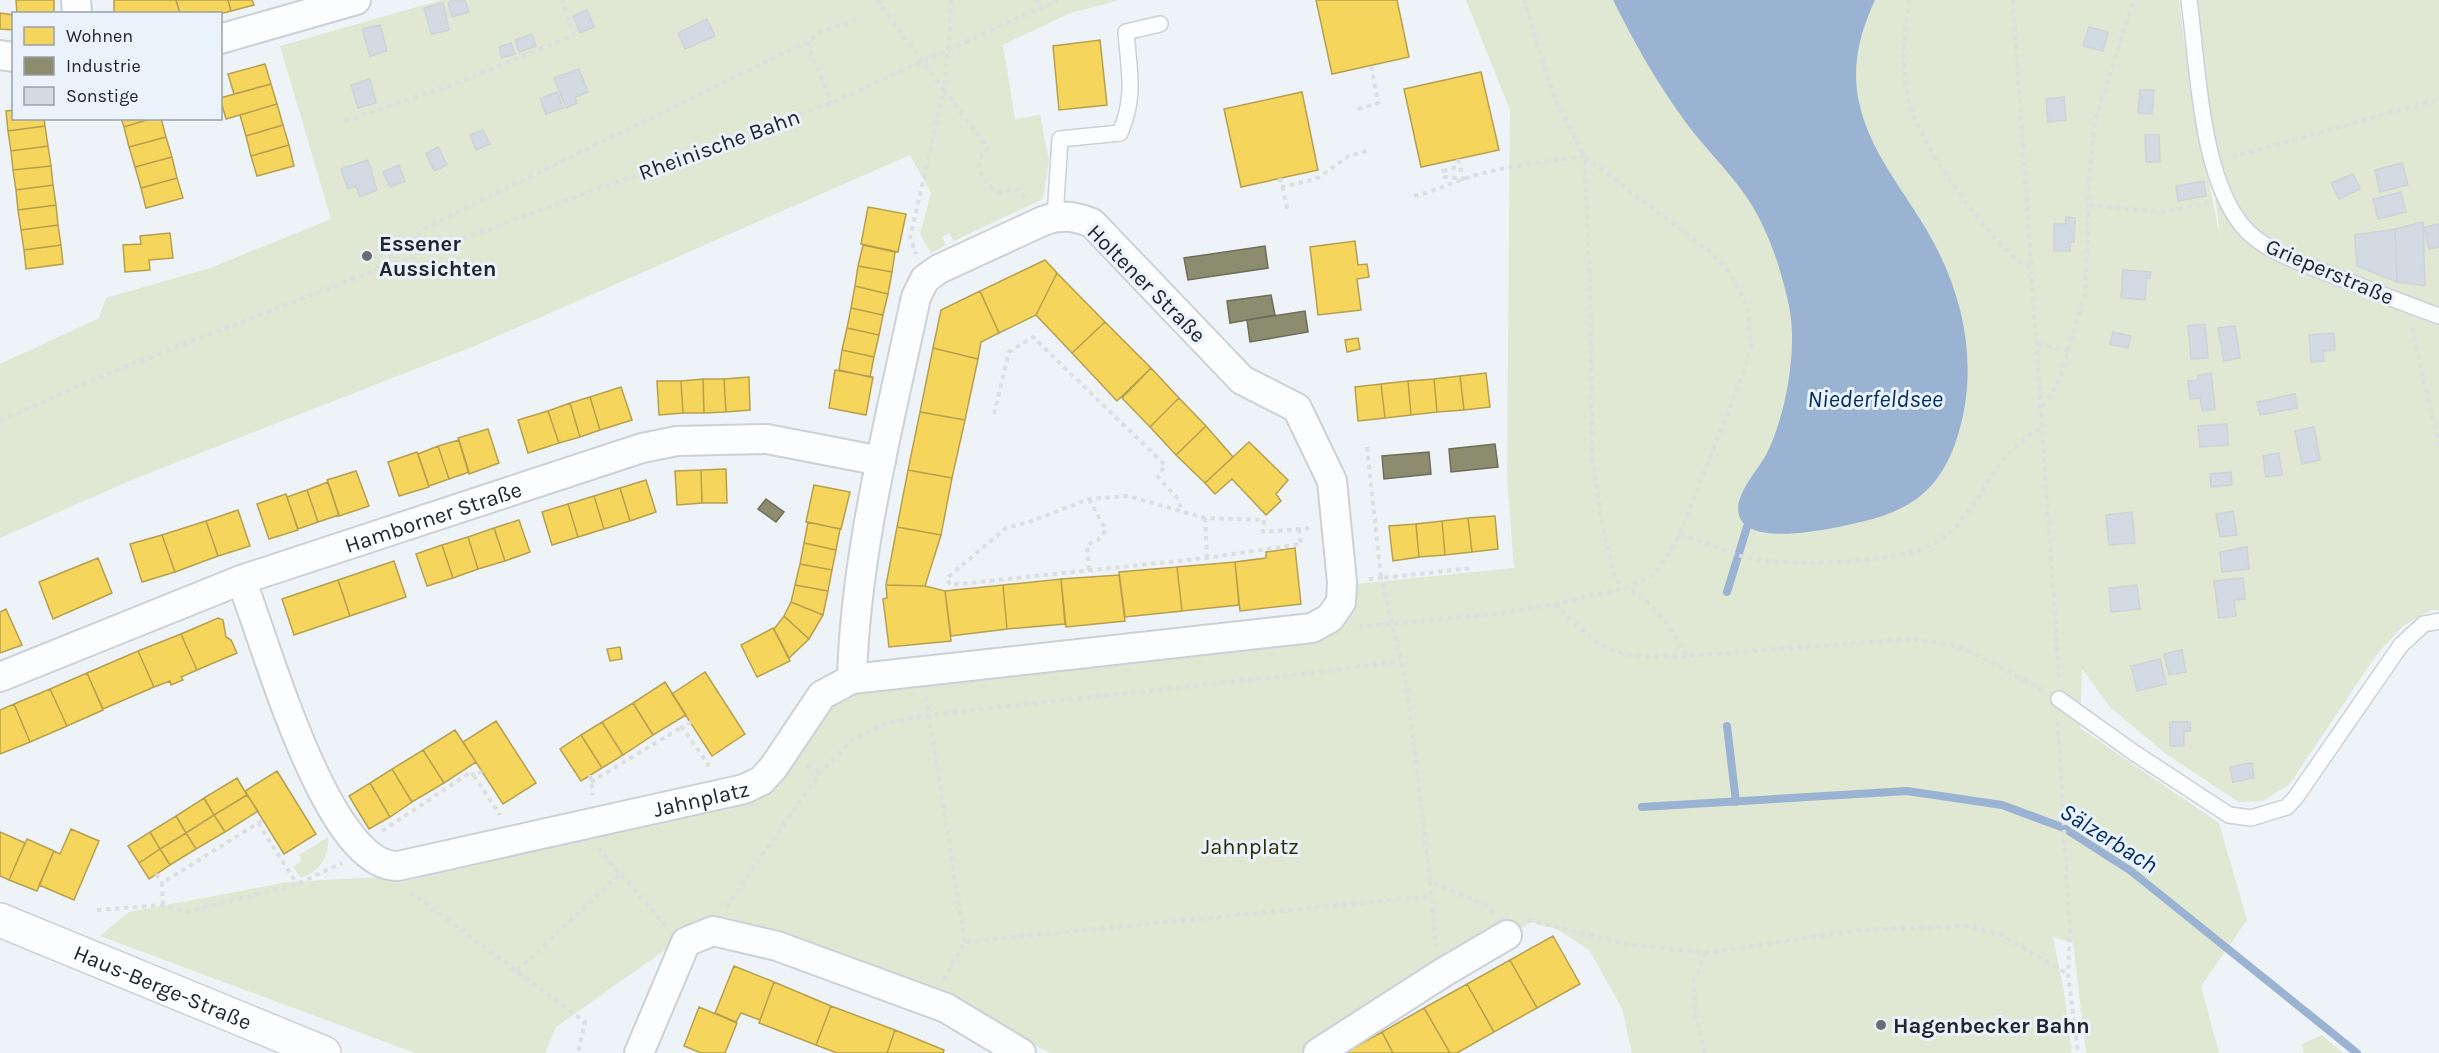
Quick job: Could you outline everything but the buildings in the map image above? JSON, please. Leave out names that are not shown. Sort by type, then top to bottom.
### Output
[{"type":"main road","name":"Haus-Berge-Straße","points":[[0,920],[324,1053]]},
{"type":"street","points":[[222,38],[356,0]]},
{"type":"street","name":"Holtener Straße","points":[[1049,219],[1074,216],[1092,223],[1242,380],[1298,408],[1332,481],[1342,582],[1341,602],[1330,618]]},
{"type":"street","points":[[852,679],[853,632],[881,461],[916,297],[925,279],[939,269],[1049,219]]},
{"type":"street","name":"Hamborner Straße","points":[[0,677],[98,635],[241,580],[605,458],[676,441],[767,439],[881,461]]},
{"type":"street","points":[[241,580],[313,775],[335,814],[361,849],[386,866]]},
{"type":"street","name":"Jahnplatz","points":[[386,866],[516,841],[744,789],[761,781],[788,750],[822,695],[852,679],[1312,628],[1330,618]]},
{"type":"street","points":[[1318,1053],[1518,927]]},
{"type":"street","points":[[639,1053],[686,942],[713,931],[777,946],[946,1008],[1021,1053]]},
{"type":"lane","name":"Grieperstraße","points":[[2189,0],[2202,108],[2213,162],[2224,198],[2247,231],[2258,241],[2315,268],[2439,316]]},
{"type":"lane","points":[[1049,219],[1060,139],[1120,133],[1129,111],[1131,92],[1126,32],[1160,24]]},
{"type":"lane","points":[[2060,699],[2124,746],[2229,815],[2251,818],[2271,813],[2292,802],[2401,645],[2424,624],[2439,621]]},
{"type":"path","points":[[345,121],[457,83],[574,35],[562,0]]},
{"type":"path","points":[[877,0],[988,148],[983,153],[979,164],[985,182],[1000,192],[1018,189],[1049,219]]},
{"type":"path","points":[[925,279],[910,238],[944,90],[952,0]]},
{"type":"path","points":[[1036,0],[1042,7]]},
{"type":"path","name":"Rheinische Bahn","points":[[0,421],[99,377],[374,271],[831,103],[1058,0]]},
{"type":"path","points":[[1524,0],[1550,84],[1584,156],[1590,279],[1594,481],[1611,567],[1615,578],[1625,588],[1642,596],[1669,626],[1687,656]]},
{"type":"path","points":[[1909,0],[1904,69],[1908,98],[1917,124],[1951,178],[1998,240],[2011,255],[2033,269]]},
{"type":"path","points":[[2013,0],[2033,269],[2060,699]]},
{"type":"path","points":[[2042,407],[2053,392],[2085,295],[2095,120],[2134,0]]},
{"type":"path","points":[[374,271],[427,227],[807,42],[822,30],[841,27],[856,20]]},
{"type":"path","points":[[807,42],[831,103]]},
{"type":"path","points":[[1358,109],[1378,104],[1371,65]]},
{"type":"path","points":[[2213,162],[2439,99]]},
{"type":"path","points":[[1281,187],[1316,179],[1348,156],[1367,151]]},
{"type":"path","points":[[1330,618],[1349,628],[1482,615],[1555,604],[1641,583],[1656,571],[1680,534],[1742,377],[1751,345],[1748,310],[1734,281],[1709,251],[1584,156],[1463,179],[1442,189],[1414,196]]},
{"type":"path","points":[[1458,159],[1463,179]]},
{"type":"path","points":[[1460,166],[1443,171],[1445,177],[1463,179]]},
{"type":"path","points":[[1280,178],[1288,211]]},
{"type":"path","points":[[2089,205],[2160,212],[2206,204]]},
{"type":"path","points":[[2407,304],[2439,446]]},
{"type":"path","points":[[994,414],[1009,352],[1033,338],[1165,465],[1158,477],[1178,499],[1182,512]]},
{"type":"path","points":[[2038,344],[2068,351]]},
{"type":"path","points":[[1680,534],[1749,558],[1776,562],[1869,559],[1923,549],[1934,544],[1960,522],[2008,452],[2023,438],[2043,427]]},
{"type":"path","points":[[1367,447],[1381,578],[1407,687],[1437,952],[1444,972]]},
{"type":"path","points":[[1299,529],[1301,544],[1207,558],[951,585],[947,578],[1006,528],[1029,522],[1089,499],[1128,496],[1205,518],[1264,520],[1263,532],[1336,525]]},
{"type":"path","points":[[1089,499],[1106,531],[1098,540],[1088,545],[1089,571]]},
{"type":"path","points":[[1205,518],[1207,558]]},
{"type":"path","points":[[1342,582],[1471,568]]},
{"type":"path","points":[[1555,604],[1601,646],[1623,656],[1687,656],[1910,639],[1953,645],[1982,657],[2060,699]]},
{"type":"path","points":[[713,931],[725,908],[820,773],[852,740],[884,724],[928,715],[1316,673],[1400,661]]},
{"type":"path","points":[[922,670],[965,942],[930,1002]]},
{"type":"path","points":[[591,782],[691,722]]},
{"type":"path","points":[[682,727],[708,764],[704,798]]},
{"type":"path","points":[[2057,729],[2070,935],[2068,974],[2078,1053]]},
{"type":"path","points":[[806,765],[820,773]]},
{"type":"path","points":[[474,776],[482,771]]},
{"type":"path","points":[[97,910],[163,905],[186,912],[297,884],[342,864],[382,834],[382,828],[471,772],[516,841]]},
{"type":"path","points":[[162,883],[261,822],[297,884]]},
{"type":"path","points":[[586,824],[588,837],[657,919],[686,942]]},
{"type":"path","points":[[386,866],[389,876],[585,1022],[579,1053]]},
{"type":"path","points":[[156,874],[162,883],[163,905]]},
{"type":"path","points":[[517,971],[620,874]]},
{"type":"path","points":[[1430,881],[1490,907],[1518,927],[1627,944],[1706,953],[1860,930],[1971,927],[2001,935],[2068,974]]},
{"type":"path","points":[[965,942],[1431,896]]},
{"type":"path","points":[[1705,1053],[1695,1012],[1694,981],[1706,953]]},
{"type":"green space","points":[[441,0],[1120,0],[1070,13],[1003,45],[1015,119],[1040,115],[1049,160],[1043,199],[954,241],[949,233],[942,237],[946,245],[931,253],[920,234],[931,193],[910,155],[477,345],[134,479],[0,538],[0,364],[99,318],[106,298],[210,268],[331,219],[280,46]]},
{"type":"green space","points":[[1466,0],[2179,0],[2190,88],[2220,237],[2193,0],[2439,0],[2439,610],[2431,610],[2403,626],[2377,654],[2289,785],[2263,801],[2239,802],[2166,754],[2110,707],[2082,669],[2080,728],[2219,823],[2247,920],[2201,986],[2219,1053],[2086,1053],[2073,943],[2053,937],[2064,992],[2072,1053],[1632,1053],[1622,1008],[1589,950],[1557,929],[1531,922],[1311,1053],[1051,1053],[947,1004],[783,943],[675,943],[556,1027],[545,1053],[415,1053],[100,936],[129,912],[288,882],[380,877],[737,794],[826,697],[853,683],[1313,632],[1346,585],[1514,568],[1507,475],[1510,110]]},
{"type":"green space","points":[[328,837],[327,851],[322,863],[312,872],[300,877],[293,867],[302,861],[299,855]]},
{"type":"green space","points":[[2322,1035],[2343,1053],[2304,1053],[2302,1044]]},
{"type":"water","name":"Niederfeldsee","points":[[1613,0],[1875,0],[1858,50],[1856,76],[1859,102],[1878,152],[1926,229],[1951,280],[1965,334],[1968,361],[1963,416],[1955,444],[1940,474],[1921,495],[1910,503],[1865,521],[1798,533],[1762,532],[1748,527],[1740,518],[1738,510],[1742,493],[1767,453],[1785,401],[1792,341],[1786,293],[1770,242],[1753,207],[1666,94]]},
{"type":"waterway","points":[[1727,592],[1747,527]]},
{"type":"waterway","points":[[1727,726],[1736,802]]},
{"type":"waterway","name":"Sälzerbach","points":[[1642,807],[1907,791],[2002,805],[2064,828],[2131,871],[2357,1053]]},
{"type":"place","name":"Essener Aussichten","points":[[367,256]]},
{"type":"place","name":"Hagenbecker Bahn","points":[[1881,1025]]}]
